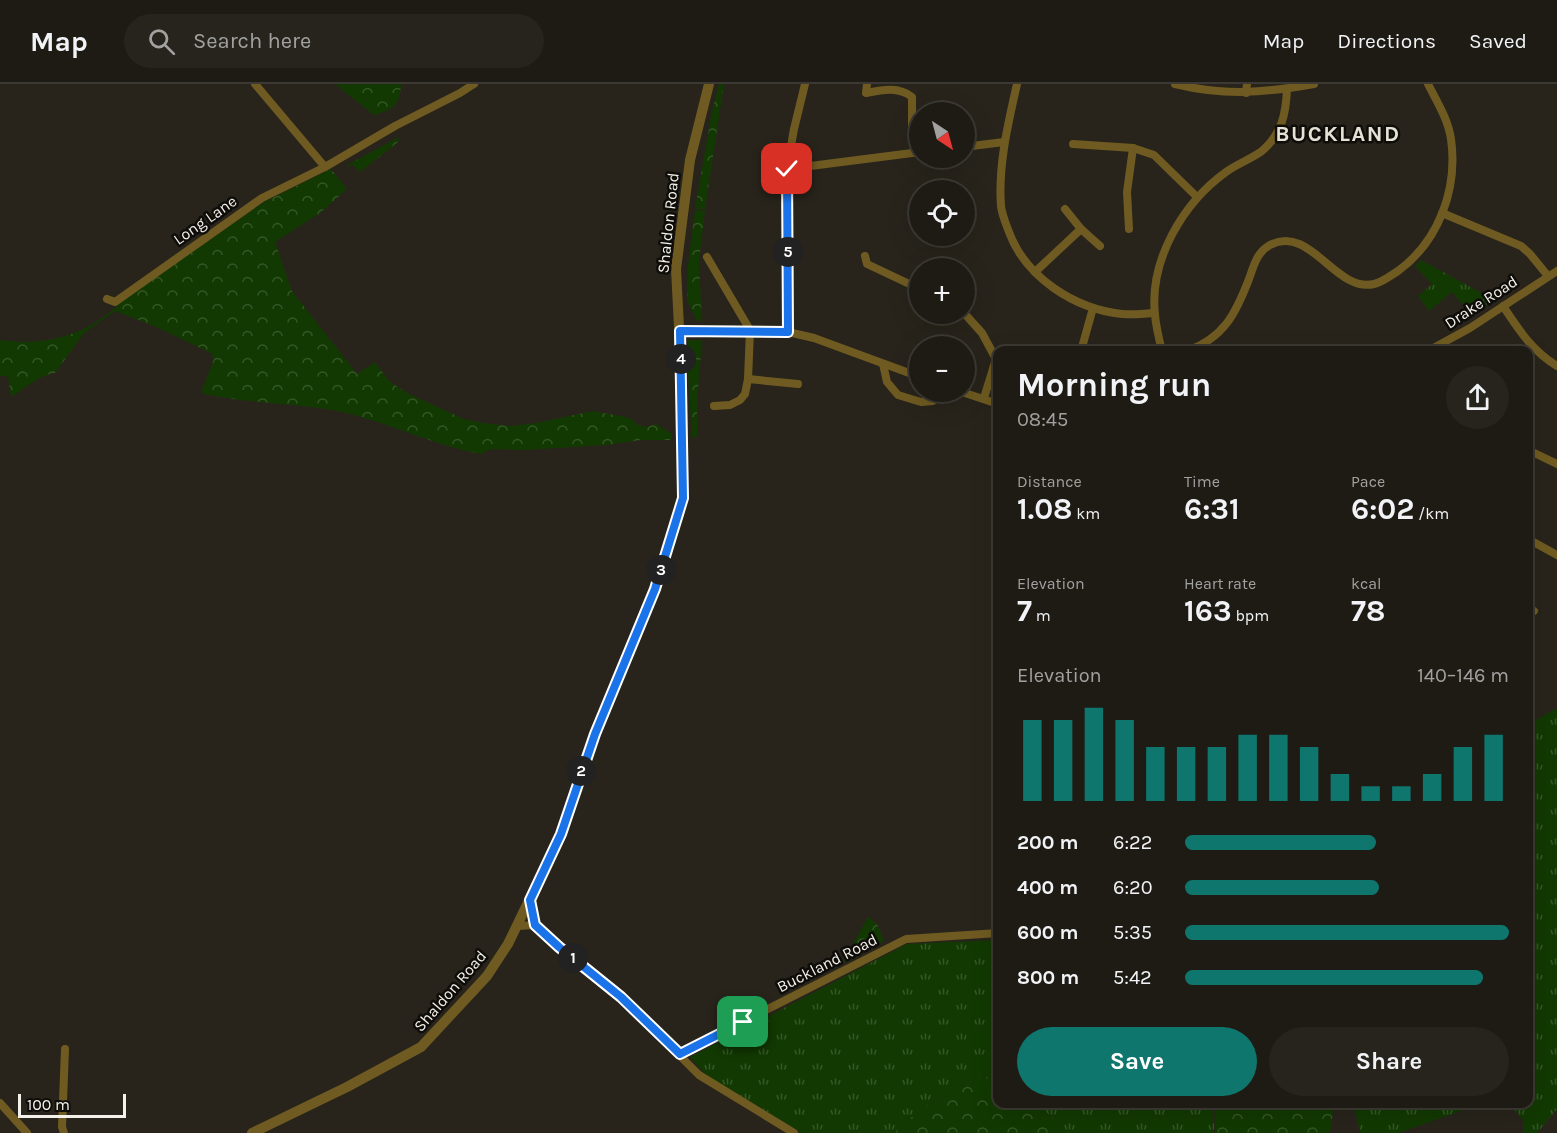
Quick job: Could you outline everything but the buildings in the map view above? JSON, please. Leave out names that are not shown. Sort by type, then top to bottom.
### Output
[{"type":"street","points":[[255,84],[325,167],[474,84]]},
{"type":"street","name":"Shaldon Road","points":[[252,1133],[347,1087],[420,1047],[486,976],[518,926],[561,834],[595,734],[655,589],[683,498],[680,331],[676,269],[690,160],[709,84]]},
{"type":"street","points":[[788,332],[787,169],[805,84]]},
{"type":"street","points":[[867,84],[866,93],[889,89],[907,93],[912,97],[912,102]]},
{"type":"street","points":[[1017,84],[1004,142],[1000,179],[1001,209],[1017,250],[1035,272],[1072,300],[1123,315],[1154,313]]},
{"type":"street","points":[[1175,84],[1203,91],[1287,89],[1314,84]]},
{"type":"street","points":[[1203,346],[1228,323],[1236,310],[1258,254],[1271,244],[1287,242],[1305,246],[1348,280],[1358,285],[1369,285],[1385,280],[1410,261],[1435,230],[1450,192],[1451,138],[1444,114],[1428,84]]},
{"type":"street","points":[[1161,346],[1154,313],[1157,275],[1166,247],[1181,218],[1197,197],[1226,172],[1262,151],[1275,137],[1286,112],[1287,89]]},
{"type":"street","points":[[975,146],[1004,142]]},
{"type":"street","points":[[1073,144],[1133,148],[1154,155],[1197,197]]},
{"type":"street","points":[[1129,229],[1127,192],[1133,148]]},
{"type":"street","points":[[787,169],[909,154]]},
{"type":"street","name":"Long Lane","points":[[107,299],[115,302],[262,198],[325,167]]},
{"type":"street","points":[[1065,209],[1081,229],[1100,246]]},
{"type":"street","points":[[1442,213],[1521,246],[1548,276]]},
{"type":"street","points":[[1035,272],[1081,229]]},
{"type":"street","points":[[707,256],[750,330],[748,379],[745,394],[740,400],[730,405],[714,406]]},
{"type":"street","points":[[865,256],[867,264],[909,284]]},
{"type":"street","name":"Drake Road","points":[[1438,346],[1557,271]]},
{"type":"street","points":[[1503,306],[1530,346]]},
{"type":"street","points":[[1082,346],[1093,308]]},
{"type":"street","points":[[974,324],[982,333],[993,353]]},
{"type":"street","points":[[680,331],[788,332],[814,338],[909,373]]},
{"type":"street","points":[[1533,348],[1557,366]]},
{"type":"street","points":[[883,364],[887,382],[898,394],[909,398]]},
{"type":"street","points":[[984,398],[993,369]]},
{"type":"street","points":[[748,379],[798,384]]},
{"type":"street","points":[[975,396],[993,402]]},
{"type":"street","points":[[1533,452],[1557,464]]},
{"type":"street","points":[[1533,542],[1557,555]]},
{"type":"street","points":[[530,900],[535,925],[621,997],[699,1075],[794,1133]]},
{"type":"street","points":[[518,926],[535,925]]},
{"type":"street","name":"Buckland Road","points":[[680,1054],[906,939],[993,933]]},
{"type":"street","points":[[64,1133],[62,1127],[65,1049]]},
{"type":"street","points":[[0,1103],[27,1133]]},
{"type":"green space","points":[[335,84],[401,84],[399,97],[394,106],[374,115]]},
{"type":"green space","points":[[719,84],[724,84],[705,209],[695,209],[712,111]]},
{"type":"green space","points":[[399,137],[398,142],[360,172],[352,164],[348,167],[347,165]]},
{"type":"green space","points":[[331,169],[347,189],[320,213],[275,242],[292,291],[357,374],[375,362],[389,381],[407,393],[464,419],[483,423],[511,426],[593,411],[630,418],[638,425],[647,427],[656,424],[672,434],[672,440],[641,440],[607,445],[524,450],[491,449],[481,454],[337,411],[218,397],[201,393],[214,359],[211,353],[154,326],[115,311],[84,333],[55,373],[38,379],[11,397],[8,376],[0,376],[0,340],[17,342],[51,339],[97,322],[123,300],[264,202]]},
{"type":"green space","points":[[695,210],[705,211],[699,261],[702,321],[697,321],[687,300],[688,266]]},
{"type":"green space","points":[[1421,260],[1494,300],[1472,315],[1452,292],[1429,311],[1418,296],[1432,284],[1415,266]]},
{"type":"green space","points":[[688,340],[702,340],[697,436],[692,438],[688,373]]},
{"type":"green space","points":[[1557,708],[1557,1109],[1537,1133],[1523,1133],[1523,1120],[1513,1108],[1533,1108],[1533,722]]},
{"type":"green space","points":[[868,917],[877,924],[884,941],[836,966],[847,955]]},
{"type":"green space","points":[[993,940],[993,1077],[968,1082],[955,1088],[916,1113],[894,1133],[802,1133],[706,1075],[690,1057],[907,944]]},
{"type":"green space","points":[[993,1077],[993,1108],[1041,1108],[1069,1133],[894,1133],[916,1113],[941,1096],[968,1082]]},
{"type":"green space","points":[[1041,1108],[1214,1108],[1214,1133],[1069,1133]]},
{"type":"green space","points":[[1215,1108],[1333,1108],[1330,1133],[1215,1133]]},
{"type":"green space","points":[[1355,1108],[1475,1108],[1398,1133],[1360,1133]]},
{"type":"district","name":"BUCKLAND","points":[[1338,134]]},
{"type":"route","points":[[743,1022],[680,1054],[621,997],[543,934],[535,925],[530,900],[561,834],[595,734],[655,589],[683,498],[680,331],[788,332],[787,169]]}]
